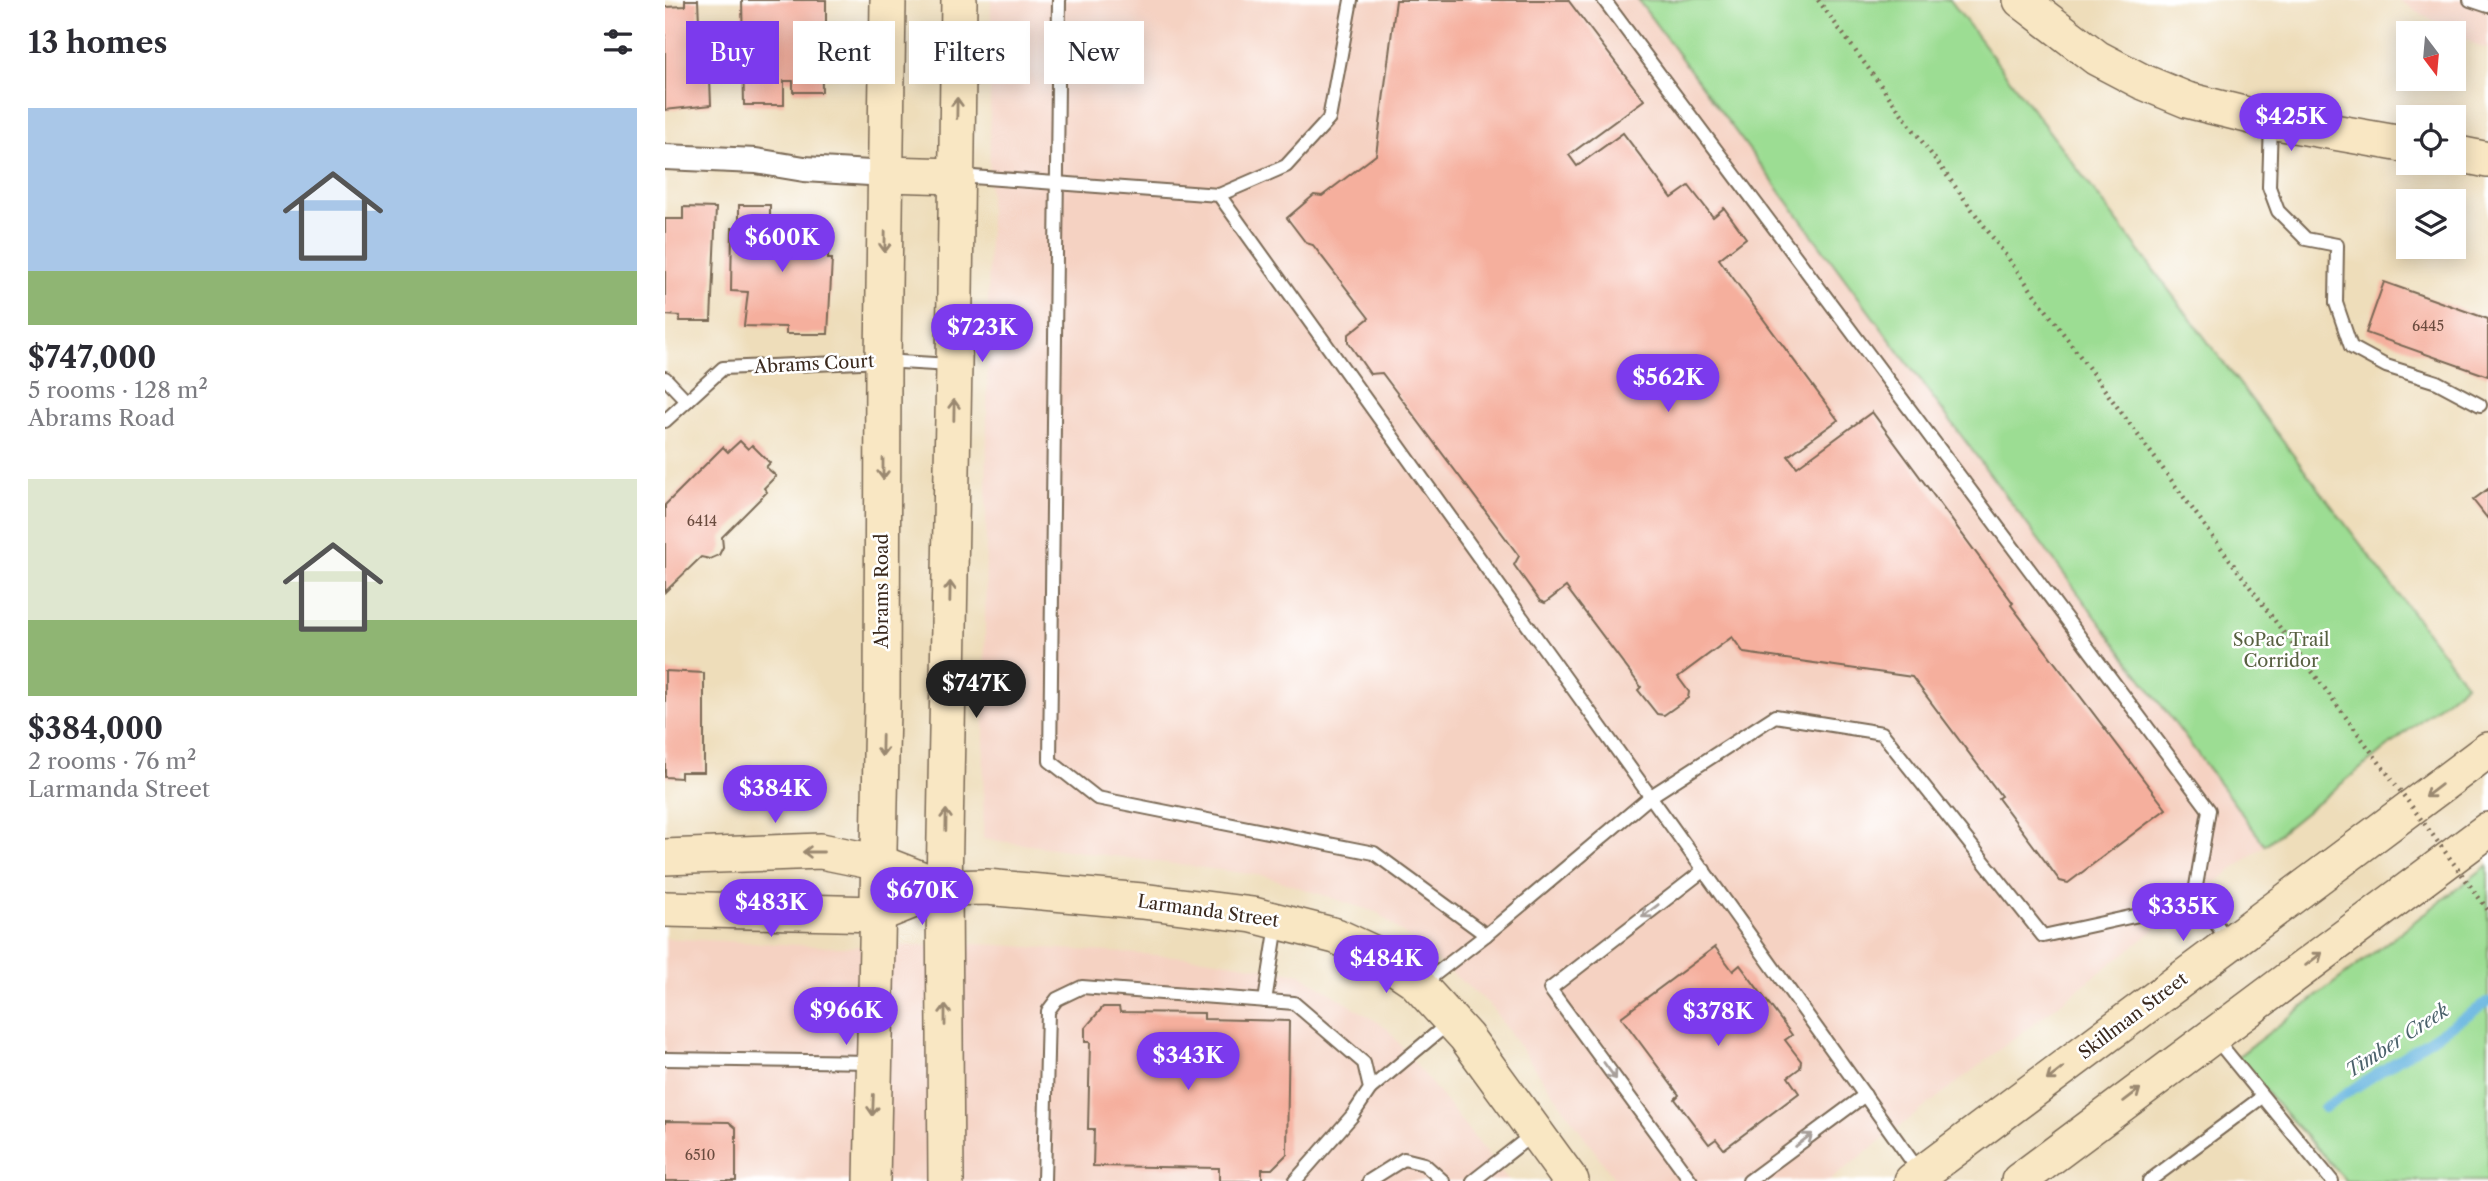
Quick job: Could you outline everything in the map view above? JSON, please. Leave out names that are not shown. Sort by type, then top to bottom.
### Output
[{"type":"main road","name":"Abrams Road","points":[[872,1181],[880,863],[888,0]]},
{"type":"main road","points":[[946,1181],[944,888],[958,0]]},
{"type":"main road","points":[[2021,0],[2097,58],[2141,81],[2187,100],[2271,121],[2396,143]]},
{"type":"main road","points":[[2466,156],[2488,160]]},
{"type":"main road","points":[[886,174],[956,176]]},
{"type":"main road","name":"Skillman Street","points":[[1917,1178],[2488,750]]},
{"type":"main road","points":[[2019,1181],[2488,830]]},
{"type":"main road","name":"Larmanda Street","points":[[665,857],[821,851],[880,863],[944,888]]},
{"type":"main road","name":"Larmanda Street","points":[[665,909],[879,914],[944,888],[986,887],[1142,901],[1253,915],[1336,936],[1377,955],[1419,986],[1466,1037],[1571,1181]]},
{"type":"street","points":[[665,157],[756,161],[804,169],[886,174]]},
{"type":"lane","points":[[1059,0],[1049,761],[1097,798],[1374,853],[1486,935]]},
{"type":"lane","points":[[956,176],[1219,195],[1286,166],[1329,119],[1352,0]]},
{"type":"lane","points":[[1419,986],[1486,935],[1651,796],[1775,716],[1882,733],[2043,936],[2180,905],[2195,892],[2209,810],[1604,0]]},
{"type":"lane","points":[[2470,0],[2488,6]]},
{"type":"lane","points":[[2271,121],[2269,187],[2278,211],[2306,239],[2337,245],[2336,303],[2351,347],[2386,366],[2437,382],[2480,405]]},
{"type":"lane","points":[[1219,195],[1865,1095],[1917,1178]]},
{"type":"lane","name":"Abrams Court","points":[[665,421],[723,368],[883,361],[954,365]]},
{"type":"lane","points":[[665,378],[687,401]]},
{"type":"lane","points":[[1691,1181],[1550,989],[1704,870]]},
{"type":"lane","points":[[2195,892],[2229,943]]},
{"type":"lane","points":[[1265,1001],[1278,920]]},
{"type":"lane","points":[[1044,1181],[1048,1011],[1057,999],[1082,987],[1294,1003],[1364,1063],[1370,1089]]},
{"type":"lane","points":[[1295,1181],[1352,1116],[1370,1089],[1451,1021]]},
{"type":"lane","points":[[2213,1034],[2332,1181]]},
{"type":"lane","points":[[665,1059],[874,1062]]},
{"type":"lane","points":[[1749,1181],[1865,1095]]},
{"type":"lane","points":[[2149,1181],[2262,1097]]},
{"type":"lane","points":[[1473,1181],[1536,1132]]},
{"type":"lane","points":[[1369,1181],[1403,1159],[1424,1164],[1443,1181]]},
{"type":"path","points":[[1818,0],[2488,910]]},
{"type":"shaded area","points":[[991,0],[1638,0],[2265,845],[1829,1181],[1616,1181],[1489,1004],[1378,913],[1264,876],[983,839],[990,84],[1030,84],[1030,21],[991,21]]},
{"type":"shaded area","points":[[2398,0],[2488,0],[2488,48],[2479,47],[2466,39],[2466,21],[2434,21]]},
{"type":"shaded area","points":[[665,938],[837,947],[983,944],[1205,958],[1300,974],[1386,1027],[1509,1181],[665,1181]]},
{"type":"green space","name":"SoPac Trail Corridor","points":[[1638,0],[1950,0],[2466,684],[2265,845]]},
{"type":"green space","points":[[2488,865],[2488,1181],[2346,1181],[2236,1058]]},
{"type":"building","points":[[685,0],[698,0],[699,21],[686,21],[686,84],[710,84],[711,105],[665,110],[665,7],[685,6]]},
{"type":"building","points":[[742,0],[826,0],[826,21],[793,21],[793,81],[784,81],[784,105],[744,105],[744,84],[779,84],[779,21],[742,21]]},
{"type":"building","points":[[1396,0],[1568,0],[1644,100],[1569,155],[1577,166],[1623,133],[1672,198],[1689,186],[1713,217],[1724,208],[1746,238],[1719,259],[1838,420],[1788,456],[1797,467],[1872,412],[2013,603],[2011,605],[2166,809],[2068,883],[2060,881],[1998,798],[2001,796],[1912,677],[1744,653],[1732,637],[1678,677],[1689,692],[1688,698],[1664,715],[1657,714],[1638,690],[1641,687],[1566,587],[1545,603],[1540,601],[1514,565],[1519,556],[1382,373],[1370,374],[1348,342],[1348,335],[1369,318],[1313,245],[1306,243],[1287,218],[1314,195],[1322,196],[1376,155]]},
{"type":"building","points":[[793,84],[822,84],[822,92],[793,92]]},
{"type":"building","points":[[739,205],[770,205],[770,228],[774,228],[775,243],[786,243],[787,226],[829,227],[828,259],[832,259],[828,334],[786,334],[786,327],[744,326],[748,292],[731,291],[732,228],[739,228]]},
{"type":"building","points":[[683,207],[716,208],[711,321],[679,321],[680,316],[665,315],[665,219],[683,219]]},
{"type":"building","points":[[2384,282],[2488,319],[2488,376],[2366,333]]},
{"type":"building","points":[[740,441],[748,449],[752,445],[770,463],[766,467],[776,476],[764,488],[767,492],[722,537],[723,547],[719,555],[710,559],[701,557],[665,592],[665,505],[723,447],[728,452]]},
{"type":"building","points":[[2488,489],[2488,519],[2473,500]]},
{"type":"building","points":[[665,671],[704,673],[704,772],[681,772],[681,778],[665,777]]},
{"type":"building","points":[[1715,947],[1733,971],[1740,965],[1792,1035],[1785,1040],[1801,1061],[1800,1068],[1788,1077],[1799,1093],[1724,1149],[1716,1139],[1709,1144],[1675,1099],[1679,1095],[1621,1017]]},
{"type":"building","points":[[1103,1007],[1119,1007],[1120,1012],[1204,1013],[1204,1019],[1289,1021],[1287,1154],[1272,1169],[1262,1169],[1262,1181],[1219,1181],[1219,1168],[1093,1166],[1094,1129],[1088,1129],[1090,1042],[1085,1042],[1085,1028]]},
{"type":"building","points":[[665,1121],[729,1122],[736,1128],[736,1181],[665,1181]]},
{"type":"waterway","name":"Timber Creek","points":[[2324,1108],[2488,1002]]}]
